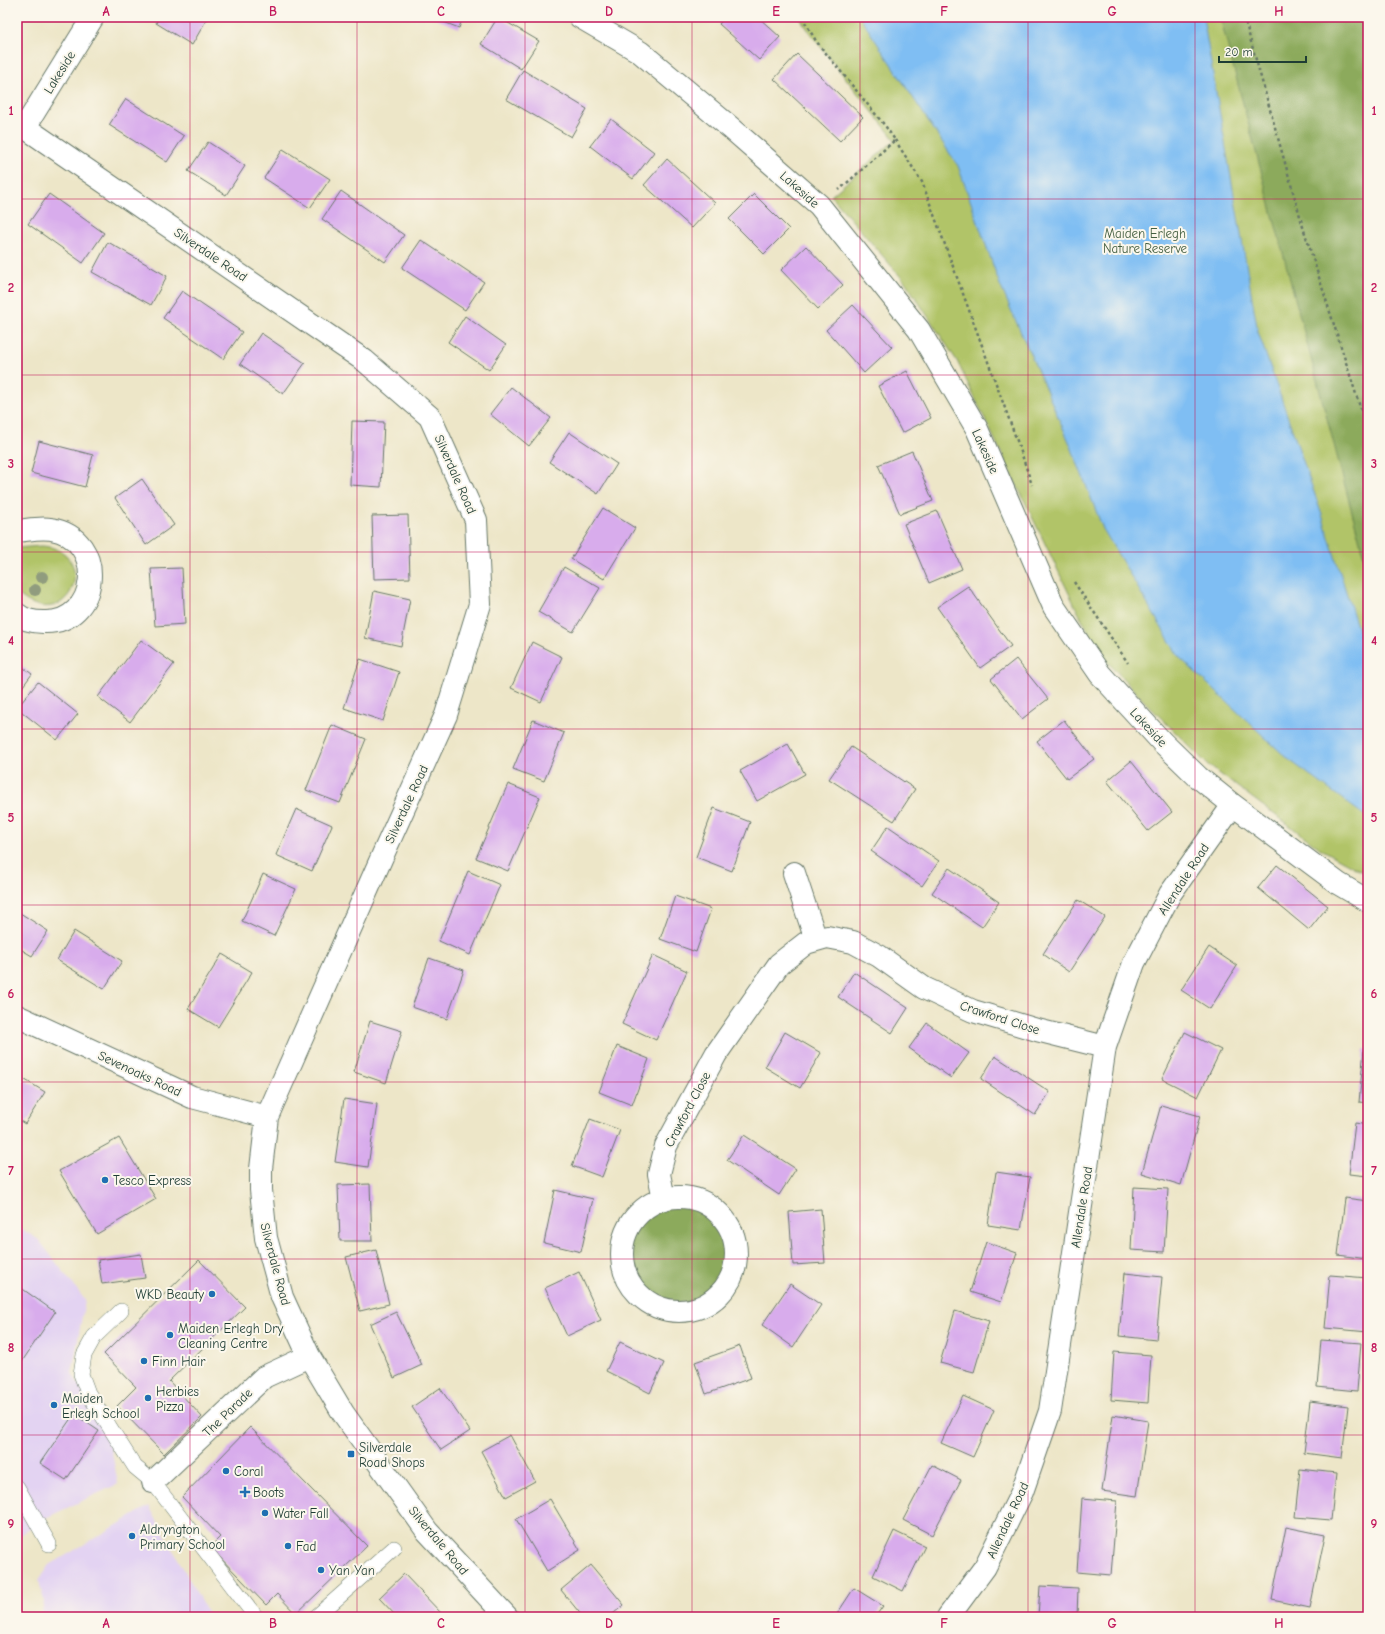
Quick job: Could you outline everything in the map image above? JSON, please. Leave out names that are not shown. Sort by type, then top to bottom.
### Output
[{"type":"street","name":"Lakeside","points":[[21,124],[94,17]]},
{"type":"street","name":"Lakeside","points":[[580,17],[640,52],[731,128],[819,205],[919,330],[977,429],[1054,607],[1105,680],[1162,742],[1198,777],[1339,884],[1368,901]]},
{"type":"street","name":"Silverdale Road","points":[[21,124],[365,361],[395,386],[430,417],[476,520],[480,604],[446,715],[267,1118],[261,1169],[261,1190],[266,1238],[282,1297],[309,1356],[343,1413],[427,1531],[507,1617]]},
{"type":"street","points":[[17,531],[50,528],[65,533],[77,542],[85,552],[91,575],[88,591],[82,604],[72,614],[60,620],[47,623],[34,622],[21,618],[17,614]]},
{"type":"street","name":"Allendale Road","points":[[948,1617],[989,1560],[1022,1492],[1050,1411],[1105,1046],[1134,963],[1170,894],[1233,805]]},
{"type":"street","points":[[794,874],[816,940]]},
{"type":"street","name":"Crawford Close","points":[[664,1199],[659,1174],[666,1146],[716,1054],[779,964],[806,943],[828,937],[853,942],[878,956],[924,988],[973,1011],[1038,1030],[1105,1046]]},
{"type":"street","name":"Sevenoaks Road","points":[[17,1016],[192,1097],[267,1118]]},
{"type":"street","points":[[682,1197],[702,1202],[718,1212],[730,1228],[736,1247],[735,1267],[728,1285],[715,1300],[698,1309],[678,1312],[660,1309],[644,1300],[632,1287],[624,1270],[622,1252],[625,1234],[634,1218],[648,1206],[664,1199],[682,1197]]},
{"type":"street","name":"The Parade","points":[[153,1482],[264,1377],[309,1356]]},
{"type":"lane","points":[[122,1311],[94,1337],[84,1355],[81,1374],[88,1393],[135,1467],[153,1482],[256,1617]]},
{"type":"lane","points":[[17,1487],[49,1544]]},
{"type":"lane","points":[[316,1617],[394,1548]]},
{"type":"path","points":[[802,17],[816,41],[886,127],[922,182],[1020,449],[1034,492]]},
{"type":"path","points":[[1244,17],[1303,227],[1368,432]]},
{"type":"path","points":[[819,205],[895,140]]},
{"type":"path","points":[[1070,577],[1130,666]]},
{"type":"shaded area","name":"Maiden Erlegh School","points":[[17,1226],[39,1240],[85,1300],[72,1373],[109,1437],[118,1484],[54,1514],[17,1537]]},
{"type":"shaded area","name":"Aldryngton Primary School","points":[[149,1506],[210,1617],[41,1617],[44,1601],[39,1581],[48,1566]]},
{"type":"green space","name":"Maiden Erlegh Nature Reserve","points":[[799,17],[1368,17],[1368,875],[1321,849],[1208,765],[1145,702],[1101,655],[1077,610],[957,361],[906,283],[831,196],[895,140],[816,41]]},
{"type":"green space","points":[[1220,17],[1368,17],[1368,572]]},
{"type":"green space","points":[[41,546],[58,550],[68,558],[74,569],[74,581],[70,593],[62,602],[50,606],[33,604],[17,594],[17,548]]},
{"type":"green space","points":[[678,1203],[697,1207],[713,1218],[724,1234],[728,1253],[724,1272],[713,1288],[697,1299],[678,1303],[659,1299],[643,1288],[632,1272],[628,1253],[632,1234],[643,1218],[659,1207]]},
{"type":"water","points":[[860,17],[1203,17],[1258,332],[1322,515],[1360,636],[1368,645],[1368,818],[1288,759],[1179,657],[1103,529],[1070,444],[1000,285],[958,166]]},
{"type":"building","points":[[159,17],[208,17],[192,45],[156,23]]},
{"type":"building","points":[[431,17],[463,17],[459,28]]},
{"type":"building","points":[[498,17],[539,41],[521,69],[481,44]]},
{"type":"building","points":[[725,17],[758,17],[780,37],[759,60],[719,24]]},
{"type":"building","points":[[797,54],[863,117],[840,141],[774,79]]},
{"type":"building","points":[[523,70],[587,109],[571,137],[506,99]]},
{"type":"building","points":[[126,99],[184,136],[167,162],[109,125]]},
{"type":"building","points":[[611,119],[654,152],[633,179],[590,146]]},
{"type":"building","points":[[208,142],[245,166],[226,195],[188,171]]},
{"type":"building","points":[[283,149],[330,179],[310,208],[264,178]]},
{"type":"building","points":[[667,159],[715,203],[692,228],[644,185]]},
{"type":"building","points":[[341,191],[404,235],[385,262],[322,219]]},
{"type":"building","points":[[49,194],[104,233],[83,263],[28,224]]},
{"type":"building","points":[[754,194],[789,229],[764,254],[729,219]]},
{"type":"building","points":[[421,240],[484,282],[465,310],[402,268]]},
{"type":"building","points":[[108,242],[167,276],[151,305],[92,272]]},
{"type":"building","points":[[806,246],[843,285],[818,309],[781,270]]},
{"type":"building","points":[[182,291],[242,332],[223,359],[163,318]]},
{"type":"building","points":[[853,305],[892,347],[864,373],[826,330]]},
{"type":"building","points":[[465,316],[506,345],[489,370],[448,342]]},
{"type":"building","points":[[261,333],[305,363],[283,394],[240,364]]},
{"type":"building","points":[[907,371],[931,418],[902,433],[878,386]]},
{"type":"building","points":[[511,387],[551,418],[529,446],[490,414]]},
{"type":"building","points":[[352,421],[384,422],[381,487],[350,485]]},
{"type":"building","points":[[569,432],[617,464],[598,494],[549,462]]},
{"type":"building","points":[[39,441],[93,455],[85,487],[31,473]]},
{"type":"building","points":[[912,451],[933,501],[900,514],[878,465]]},
{"type":"building","points":[[142,479],[174,525],[146,545],[115,498]]},
{"type":"building","points":[[603,508],[635,528],[604,579],[571,559]]},
{"type":"building","points":[[937,511],[962,569],[929,583],[904,524]]},
{"type":"building","points":[[408,515],[410,578],[374,579],[372,516]]},
{"type":"building","points":[[564,567],[600,588],[573,632],[538,612]]},
{"type":"building","points":[[182,568],[185,624],[155,626],[151,569]]},
{"type":"building","points":[[968,586],[1011,646],[980,668],[937,607]]},
{"type":"building","points":[[374,591],[410,599],[401,646],[365,638]]},
{"type":"building","points":[[141,640],[174,664],[130,722],[98,697]]},
{"type":"building","points":[[532,642],[562,657],[541,702],[511,688]]},
{"type":"building","points":[[360,659],[399,672],[383,721],[344,708]]},
{"type":"building","points":[[1016,659],[1048,699],[1022,719],[991,679]]},
{"type":"building","points":[[17,663],[32,674],[17,694]]},
{"type":"building","points":[[38,682],[78,714],[57,740],[17,708]]},
{"type":"building","points":[[533,720],[564,733],[544,781],[513,769]]},
{"type":"building","points":[[1064,720],[1094,759],[1067,779],[1037,741]]},
{"type":"building","points":[[332,725],[366,739],[340,803],[306,790]]},
{"type":"building","points":[[788,744],[805,774],[757,801],[740,771]]},
{"type":"building","points":[[851,747],[915,789],[894,821],[829,779]]},
{"type":"building","points":[[1131,761],[1172,812],[1148,831],[1107,781]]},
{"type":"building","points":[[508,784],[540,797],[508,871],[476,858]]},
{"type":"building","points":[[714,808],[750,822],[732,871],[696,857]]},
{"type":"building","points":[[296,809],[332,825],[312,871],[276,855]]},
{"type":"building","points":[[888,826],[939,861],[922,886],[871,851]]},
{"type":"building","points":[[1277,865],[1328,906],[1309,930],[1258,888]]},
{"type":"building","points":[[949,868],[999,902],[982,927],[932,893]]},
{"type":"building","points":[[468,871],[500,885],[470,955],[439,941]]},
{"type":"building","points":[[263,874],[296,889],[274,936],[242,921]]},
{"type":"building","points":[[675,896],[711,909],[696,952],[660,939]]},
{"type":"building","points":[[1078,900],[1105,917],[1069,972],[1043,954]]},
{"type":"building","points":[[17,911],[48,931],[32,956],[17,947]]},
{"type":"building","points":[[74,931],[122,961],[104,989],[57,960]]},
{"type":"building","points":[[1209,947],[1237,966],[1210,1009],[1181,990]]},
{"type":"building","points":[[222,954],[252,972],[218,1027],[188,1009]]},
{"type":"building","points":[[653,955],[687,971],[656,1040],[622,1024]]},
{"type":"building","points":[[429,958],[464,970],[447,1019],[412,1007]]},
{"type":"building","points":[[854,972],[908,1008],[892,1033],[838,997]]},
{"type":"building","points":[[370,1021],[402,1031],[386,1083],[354,1072]]},
{"type":"building","points":[[927,1023],[969,1053],[951,1078],[909,1048]]},
{"type":"building","points":[[785,1032],[821,1053],[800,1088],[765,1067]]},
{"type":"building","points":[[1185,1032],[1221,1050],[1198,1097],[1162,1079]]},
{"type":"building","points":[[617,1046],[649,1059],[632,1105],[599,1092]]},
{"type":"building","points":[[1364,1049],[1368,1050],[1368,1103],[1359,1102]]},
{"type":"building","points":[[995,1056],[1050,1092],[1035,1115],[981,1079]]},
{"type":"building","points":[[17,1075],[45,1092],[25,1124],[17,1119]]},
{"type":"building","points":[[344,1099],[377,1104],[368,1167],[335,1162]]},
{"type":"building","points":[[1161,1105],[1200,1116],[1181,1185],[1142,1173]]},
{"type":"building","points":[[590,1119],[620,1130],[602,1177],[572,1166]]},
{"type":"building","points":[[1355,1123],[1368,1125],[1368,1176],[1349,1174]]},
{"type":"building","points":[[744,1135],[796,1169],[779,1195],[727,1160]]},
{"type":"building","name":"Tesco Express","points":[[119,1138],[156,1199],[97,1234],[59,1171]]},
{"type":"building","points":[[996,1172],[1030,1177],[1021,1230],[988,1225]]},
{"type":"building","points":[[370,1184],[372,1241],[340,1241],[338,1185]]},
{"type":"building","points":[[1134,1187],[1168,1189],[1164,1252],[1131,1250]]},
{"type":"building","points":[[555,1190],[593,1199],[581,1252],[544,1243]]},
{"type":"building","points":[[1345,1198],[1368,1201],[1368,1259],[1338,1255]]},
{"type":"building","points":[[821,1209],[825,1263],[793,1265],[789,1212]]},
{"type":"building","points":[[986,1242],[1017,1253],[1001,1302],[970,1292]]},
{"type":"building","points":[[376,1250],[389,1304],[360,1311],[346,1257]]},
{"type":"building","points":[[141,1254],[145,1278],[102,1284],[98,1260]]},
{"type":"building","points":[[199,1260],[245,1307],[169,1381],[202,1417],[164,1454],[117,1406],[136,1387],[104,1354]]},
{"type":"building","points":[[579,1272],[601,1320],[567,1336],[545,1288]]},
{"type":"building","points":[[1125,1273],[1162,1277],[1156,1340],[1119,1336]]},
{"type":"building","points":[[1330,1275],[1368,1278],[1368,1332],[1325,1328]]},
{"type":"building","points":[[790,1284],[821,1305],[793,1347],[762,1325]]},
{"type":"building","points":[[17,1285],[55,1312],[17,1369]]},
{"type":"building","points":[[955,1311],[989,1321],[974,1372],[940,1363]]},
{"type":"building","points":[[396,1312],[422,1365],[394,1378],[370,1324]]},
{"type":"building","points":[[1321,1340],[1361,1343],[1357,1391],[1317,1387]]},
{"type":"building","points":[[620,1342],[664,1363],[650,1393],[606,1371]]},
{"type":"building","points":[[740,1346],[751,1378],[706,1394],[695,1362]]},
{"type":"building","points":[[1114,1352],[1151,1355],[1148,1403],[1111,1400]]},
{"type":"building","points":[[440,1388],[470,1431],[441,1450],[412,1407]]},
{"type":"building","points":[[963,1396],[994,1410],[973,1457],[941,1443]]},
{"type":"building","points":[[1310,1401],[1348,1406],[1342,1458],[1304,1453]]},
{"type":"building","points":[[74,1414],[99,1431],[66,1480],[40,1463]]},
{"type":"building","points":[[1113,1415],[1148,1421],[1137,1496],[1102,1491]]},
{"type":"building","points":[[250,1427],[367,1546],[296,1614],[277,1594],[266,1605],[210,1547],[220,1537],[182,1497]]},
{"type":"building","points":[[510,1435],[535,1481],[506,1497],[481,1451]]},
{"type":"building","points":[[932,1465],[961,1480],[932,1535],[903,1520]]},
{"type":"building","points":[[1300,1469],[1336,1473],[1331,1520],[1295,1517]]},
{"type":"building","points":[[1082,1498],[1117,1501],[1111,1575],[1077,1572]]},
{"type":"building","points":[[550,1499],[580,1550],[547,1571],[516,1519]]},
{"type":"building","points":[[1286,1527],[1325,1535],[1310,1608],[1272,1600]]},
{"type":"building","points":[[894,1531],[925,1546],[903,1591],[873,1576]]},
{"type":"building","points":[[591,1565],[624,1605],[609,1617],[583,1617],[561,1590]]},
{"type":"building","points":[[404,1574],[441,1613],[437,1617],[397,1617],[379,1598]]},
{"type":"building","points":[[1040,1586],[1078,1588],[1077,1617],[1038,1617]]},
{"type":"building","points":[[854,1588],[883,1606],[875,1617],[835,1617]]},
{"type":"place","name":"Tesco Express","points":[[105,1180]]},
{"type":"place","name":"WKD Beauty","points":[[212,1294]]},
{"type":"place","name":"Maiden Erlegh Dry Cleaning Centre","points":[[170,1335]]},
{"type":"place","name":"Finn Hair","points":[[144,1361]]},
{"type":"place","name":"Herbies Pizza","points":[[148,1398]]},
{"type":"place","name":"Maiden Erlegh School","points":[[54,1405]]},
{"type":"place","name":"Silverdale Road Shops","points":[[351,1454]]},
{"type":"place","name":"Coral","points":[[226,1471]]},
{"type":"place","name":"Boots","points":[[245,1492]]},
{"type":"place","name":"Water Fall","points":[[265,1513]]},
{"type":"place","name":"Aldryngton Primary School","points":[[132,1536]]},
{"type":"place","name":"Fad","points":[[288,1546]]},
{"type":"place","name":"Yan Yan","points":[[321,1570]]}]
